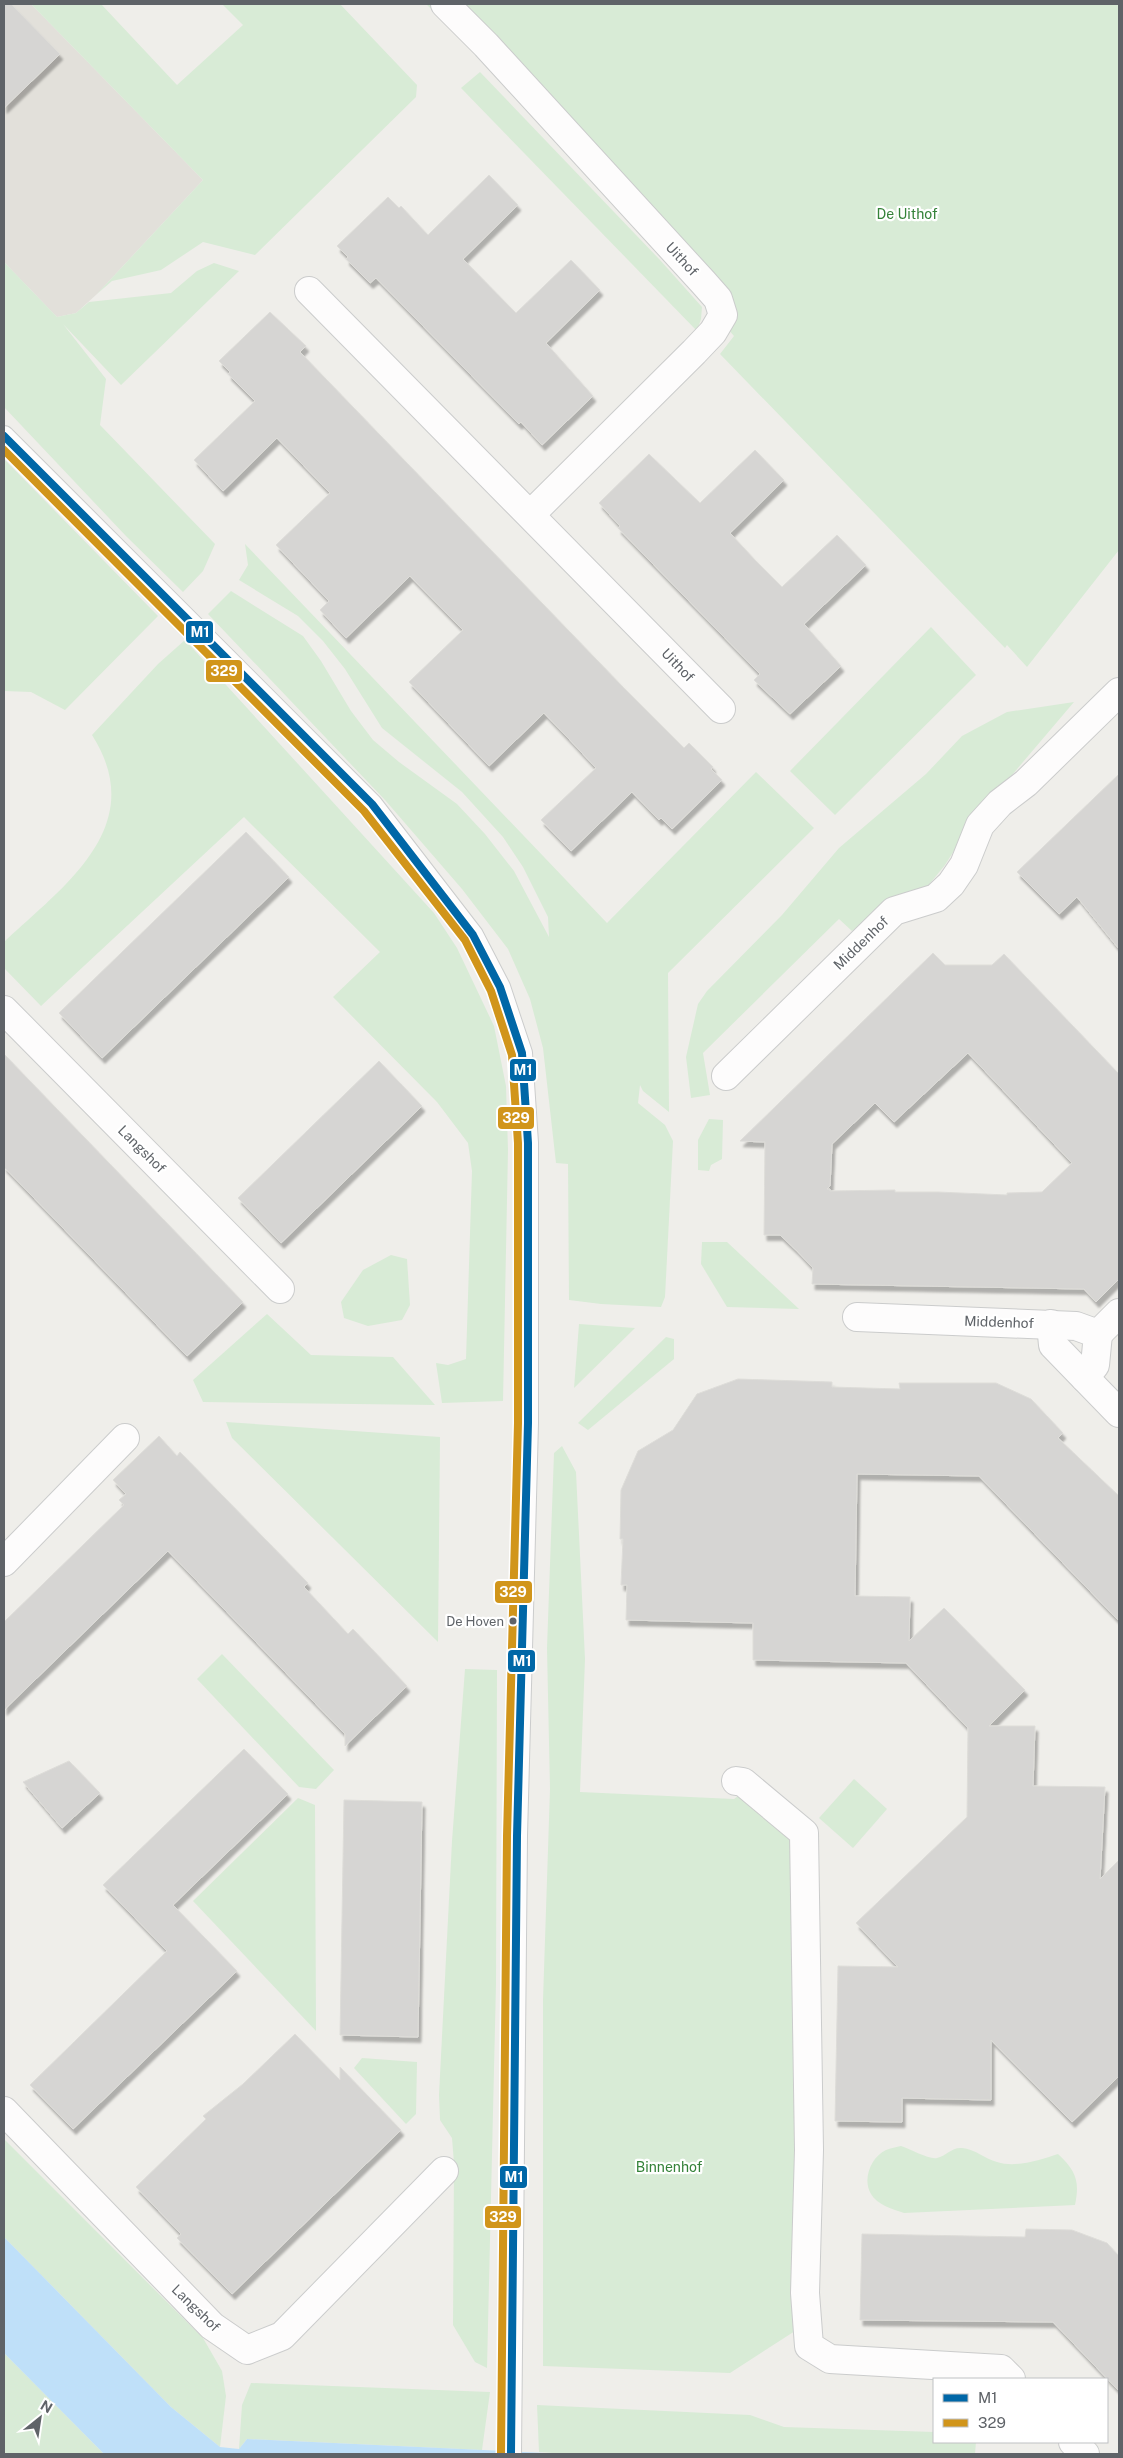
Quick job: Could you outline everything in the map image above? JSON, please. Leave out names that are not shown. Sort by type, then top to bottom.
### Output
[{"type":"street","name":"Uithof","points":[[445,4],[486,45],[703,282],[718,299],[724,315],[713,332],[694,352],[531,514]]},
{"type":"street","name":"Uithof","points":[[309,291],[531,514],[721,710]]},
{"type":"street","name":"Middenhof","points":[[726,1076],[894,911],[936,898],[951,884],[964,865],[980,826],[1000,804],[1026,783],[1119,692]]},
{"type":"street","name":"Langshof","points":[[4,1010],[280,1290]]},
{"type":"street","points":[[1085,1378],[1095,1365],[1098,1334],[1119,1313]]},
{"type":"street","name":"Middenhof","points":[[856,1317],[1051,1324],[1076,1326],[1098,1334]]},
{"type":"street","name":"Middenhof","points":[[1051,1324],[1053,1345],[1119,1412]]},
{"type":"street","points":[[4,1562],[125,1438]]},
{"type":"street","points":[[736,1781],[743,1782],[804,1833],[809,2150],[805,2293],[809,2346],[830,2360],[1001,2369],[1010,2378]]},
{"type":"street","name":"Langshof","points":[[4,2111],[212,2326],[247,2350],[282,2336],[444,2171]]},
{"type":"street","points":[[1073,2443],[1085,2454]]},
{"type":"lane","points":[[4,436],[372,804],[473,935],[500,987],[522,1053],[528,1143],[528,1399],[517,1836],[511,2454]]},
{"type":"shaded area","points":[[4,4],[31,4],[203,180],[97,294],[76,313],[57,317],[4,262]]},
{"type":"green space","points":[[31,4],[101,4],[177,85],[243,25],[222,4],[340,4],[417,85],[416,97],[255,255],[203,242],[161,270],[112,281],[97,294],[203,180]]},
{"type":"green space","name":"De Uithof","points":[[426,4],[1119,4],[1119,550],[1027,667],[1007,645],[1005,648],[720,354],[734,336],[518,92]]},
{"type":"green space","points":[[480,72],[660,260],[702,307],[697,331],[461,88]]},
{"type":"green space","points":[[4,262],[57,317],[76,313],[89,302],[171,293],[197,271],[214,263],[239,271],[121,385],[63,324],[106,379],[100,425],[215,544],[203,571],[183,592],[126,536],[4,407]]},
{"type":"green space","points":[[4,459],[158,616],[65,710],[31,692],[4,691]]},
{"type":"green space","points":[[245,544],[607,923],[756,772],[814,828],[668,973],[669,1112],[643,1091],[640,1085],[638,1103],[665,1125],[673,1141],[665,1297],[661,1307],[601,1304],[569,1300],[568,1164],[556,1163],[543,1048],[530,999],[508,949],[462,889],[385,800],[208,614],[231,591],[303,636],[321,661],[351,711],[373,740],[399,762],[457,804],[485,834],[514,871],[549,937],[548,917],[523,867],[503,837],[462,792],[382,728],[345,669],[323,641],[298,616],[239,580],[248,565]]},
{"type":"green space","points":[[931,627],[976,675],[835,815],[790,771]]},
{"type":"green space","points":[[185,640],[434,913],[457,948],[494,1026],[506,1086],[508,1150],[503,1401],[442,1403],[436,1363],[448,1365],[466,1359],[472,1171],[468,1143],[437,1102],[333,997],[380,952],[244,817],[41,1006],[4,968],[4,942],[74,875],[93,851],[106,825],[111,798],[107,768],[92,735],[158,664]]},
{"type":"green space","points":[[1074,702],[972,822],[945,865],[927,887],[888,901],[852,931],[839,919],[703,1053],[710,1095],[691,1098],[686,1057],[698,1004],[707,991],[782,915],[839,848],[926,774],[962,736],[1007,712]]},
{"type":"green space","points":[[709,1119],[723,1120],[722,1159],[711,1165],[709,1171],[698,1170],[698,1140]]},
{"type":"green space","points":[[702,1242],[727,1242],[799,1309],[727,1307],[701,1264]]},
{"type":"green space","points":[[391,1255],[407,1259],[410,1305],[402,1320],[368,1326],[344,1318],[341,1302],[363,1270]]},
{"type":"green space","points":[[267,1314],[311,1355],[393,1357],[435,1405],[203,1402],[193,1380]]},
{"type":"green space","points":[[579,1324],[635,1328],[574,1388]]},
{"type":"green space","points":[[666,1337],[674,1339],[674,1359],[588,1430],[578,1423]]},
{"type":"green space","points":[[226,1422],[440,1437],[438,1642],[232,1438]]},
{"type":"green space","name":"Binnenhof","points":[[562,1446],[576,1472],[585,1659],[580,1792],[734,1799],[746,1790],[797,1835],[795,2331],[730,2373],[543,2366],[543,2000],[550,1789],[547,1648],[554,1453]]},
{"type":"green space","points":[[222,1654],[334,1770],[316,1789],[299,1787],[197,1679]]},
{"type":"green space","points":[[465,1669],[497,1670],[496,1984],[487,2368],[475,2362],[453,2325],[454,2163],[452,2138],[440,2120],[439,2095],[452,1841]]},
{"type":"green space","points":[[854,1779],[887,1809],[853,1848],[819,1818]]},
{"type":"green space","points":[[298,1798],[315,1805],[316,2031],[193,1901]]},
{"type":"green space","points":[[362,2058],[417,2062],[416,2114],[406,2124],[354,2068]]},
{"type":"green space","points":[[4,2139],[203,2338],[222,2371],[226,2396],[220,2447],[171,2407],[4,2237]]},
{"type":"green space","points":[[901,2146],[934,2158],[962,2148],[1004,2164],[1028,2163],[1058,2154],[1073,2171],[1077,2183],[1075,2205],[904,2213],[877,2201],[871,2194],[867,2182],[872,2163],[876,2158],[886,2150]]},
{"type":"green space","points":[[4,2353],[104,2454],[4,2454]]},
{"type":"green space","points":[[251,2383],[490,2392],[482,2450],[247,2439],[239,2449],[242,2405]]},
{"type":"green space","points":[[537,2405],[750,2415],[784,2427],[933,2432],[933,2443],[976,2443],[975,2454],[566,2454],[539,2452]]},
{"type":"water","points":[[4,2237],[171,2407],[220,2447],[239,2449],[247,2439],[566,2454],[104,2454],[4,2353]]},
{"type":"building","points":[[4,4],[11,4],[60,54],[4,108]]},
{"type":"building","points":[[489,175],[518,205],[463,259],[516,313],[571,260],[600,290],[546,343],[593,396],[542,445],[521,422],[519,424],[376,278],[370,283],[346,259],[348,257],[337,246],[388,197],[399,208],[401,206],[428,235]]},
{"type":"building","points":[[270,312],[306,346],[300,352],[624,688],[684,748],[689,743],[713,767],[711,769],[722,780],[672,829],[661,818],[659,820],[632,792],[571,851],[541,820],[596,768],[544,713],[489,766],[409,682],[463,630],[410,576],[346,638],[320,610],[329,601],[276,545],[330,493],[277,438],[223,491],[194,460],[255,401],[228,374],[230,372],[219,361]]},
{"type":"building","points":[[755,450],[784,480],[730,533],[756,561],[782,587],[837,535],[866,565],[804,624],[841,666],[790,714],[754,680],[760,674],[618,528],[620,526],[599,503],[649,454],[700,503]]},
{"type":"building","points":[[1119,774],[1119,949],[1077,897],[1059,914],[1017,872]]},
{"type":"building","points":[[246,832],[289,877],[102,1058],[59,1013]]},
{"type":"building","points":[[933,953],[945,965],[992,965],[1004,954],[1119,1074],[1119,1279],[1096,1302],[1084,1289],[812,1284],[813,1268],[797,1251],[780,1235],[764,1235],[765,1142],[740,1141]],"holes":[[[968,1053],[1072,1163],[1042,1192],[1007,1193],[1007,1195],[895,1192],[895,1190],[830,1191],[830,1189],[827,1189],[830,1186],[832,1144],[875,1103],[894,1122]]]},
{"type":"building","points":[[4,1054],[243,1302],[187,1356],[4,1167]]},
{"type":"building","points":[[379,1061],[422,1106],[281,1243],[238,1198]]},
{"type":"building","points":[[738,1379],[832,1382],[832,1387],[900,1389],[899,1383],[996,1383],[1031,1399],[1063,1433],[1058,1438],[1119,1496],[1119,1621],[979,1476],[857,1474],[855,1596],[910,1597],[909,1641],[944,1608],[1025,1690],[989,1726],[1035,1726],[1033,1786],[1105,1787],[1100,1879],[1119,1860],[1119,2076],[1072,2122],[991,2040],[991,2100],[902,2098],[902,2122],[835,2121],[838,1966],[898,1967],[856,1923],[967,1817],[968,1728],[906,1663],[753,1660],[753,1623],[626,1620],[627,1585],[621,1585],[623,1539],[620,1539],[621,1490],[638,1451],[673,1430],[697,1394]]},
{"type":"building","points":[[159,1436],[177,1456],[180,1452],[308,1583],[304,1587],[348,1634],[353,1629],[407,1686],[345,1746],[345,1734],[168,1551],[4,1710],[4,1622],[124,1505],[119,1500],[126,1494],[113,1480]]},
{"type":"building","points":[[244,1749],[288,1794],[173,1905],[237,1971],[73,2129],[30,2085],[167,1951],[103,1885]]},
{"type":"building","points":[[69,1761],[100,1793],[62,1828],[23,1782]]},
{"type":"building","points":[[344,1800],[422,1802],[418,2037],[340,2035]]},
{"type":"building","points":[[295,2034],[340,2080],[340,2067],[401,2130],[232,2294],[177,2238],[181,2234],[136,2187],[206,2119],[203,2116],[243,2084]]},
{"type":"building","points":[[1026,2229],[1072,2230],[1107,2243],[1119,2256],[1119,2391],[1053,2322],[860,2320],[862,2234],[1025,2237]]},
{"type":"transit line","name":"M1","points":[[4,436],[372,804],[473,935],[500,987],[522,1053],[528,1143],[528,1423],[517,1836],[511,2454]]},
{"type":"transit line","name":"329","points":[[4,450],[364,811],[465,940],[491,991],[512,1055],[518,1143],[518,1423],[507,1836],[501,2454]]},
{"type":"place","name":"De Hoven","points":[[513,1621]]}]
